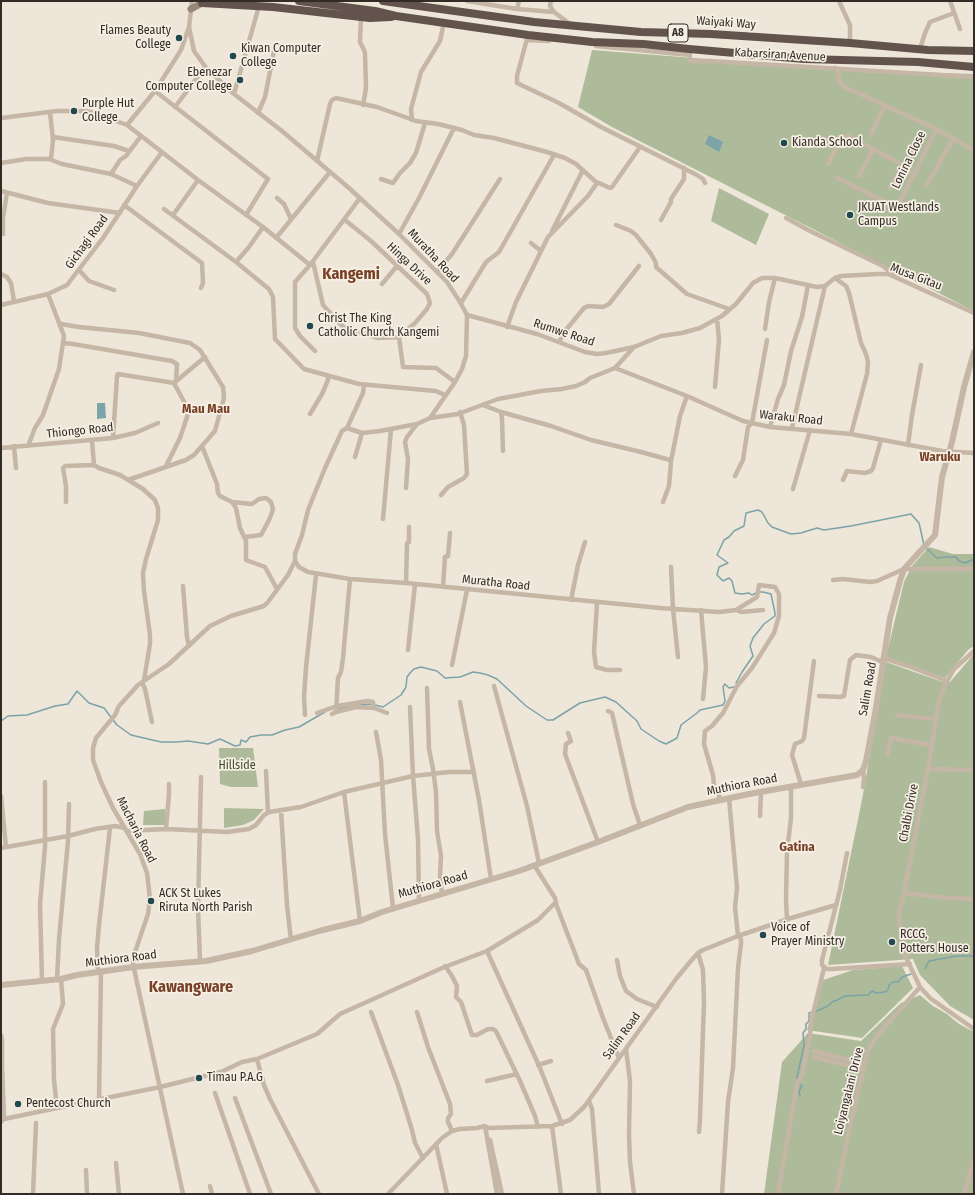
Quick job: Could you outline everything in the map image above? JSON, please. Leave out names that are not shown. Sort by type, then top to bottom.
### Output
[{"type":"highway","name":"A8","points":[[299,1],[375,11],[396,16],[444,22],[527,37],[643,44],[689,52],[804,59],[835,64],[861,60],[923,62],[974,67]]},
{"type":"highway","name":"Waiyaki Way","points":[[383,1],[534,22],[641,32],[711,34],[850,43],[922,50],[974,51]]},
{"type":"highway","name":"A8","points":[[202,3],[259,6],[378,19],[396,16]]},
{"type":"highway","points":[[860,44],[856,49],[856,54],[861,60]]},
{"type":"highway","points":[[922,50],[919,57],[923,62]]},
{"type":"main road","points":[[192,1],[202,3]]},
{"type":"main road","points":[[191,9],[202,3]]},
{"type":"street","points":[[127,125],[155,91],[181,50],[189,27],[192,1]]},
{"type":"street","points":[[467,1],[517,9],[554,12]]},
{"type":"street","points":[[517,9],[519,1]]},
{"type":"street","points":[[551,1],[550,6],[554,12],[571,25]]},
{"type":"street","points":[[839,1],[850,26],[850,43]]},
{"type":"street","points":[[950,1],[960,29]]},
{"type":"street","points":[[234,94],[259,6]]},
{"type":"street","points":[[922,50],[925,34],[930,22],[954,13]]},
{"type":"street","points":[[361,17],[360,42],[365,53],[366,88],[363,105]]},
{"type":"street","points":[[412,120],[412,109],[421,72],[440,41],[444,22]]},
{"type":"street","name":"Muratha Road","points":[[189,27],[194,51],[205,67],[234,94],[360,198],[437,272],[461,303],[467,315],[466,356],[462,369],[455,382],[430,418]]},
{"type":"street","points":[[527,37],[517,76],[517,83],[640,147],[684,168],[703,179],[705,183]]},
{"type":"street","points":[[258,113],[265,97],[274,51]]},
{"type":"street","points":[[835,64],[974,76]]},
{"type":"street","name":"Kabarsiran Avenue","points":[[835,64],[839,80],[843,86],[936,129],[974,150]]},
{"type":"street","points":[[175,106],[205,67]]},
{"type":"street","points":[[155,91],[268,179],[246,215]]},
{"type":"street","points":[[317,161],[332,100],[336,98],[377,107],[412,120],[438,124],[474,135],[494,138],[554,155],[571,161],[597,183],[610,188],[640,147]]},
{"type":"street","points":[[871,134],[885,105]]},
{"type":"street","points":[[1,118],[77,110],[91,112],[127,125],[198,180],[311,263],[323,305],[339,323],[346,328],[370,336],[399,337],[403,367],[436,368],[455,382]]},
{"type":"street","points":[[50,112],[53,137],[51,159]]},
{"type":"street","points":[[381,180],[393,183],[410,163],[416,153],[425,123]]},
{"type":"street","points":[[399,234],[454,128]]},
{"type":"street","name":"Lonina Close","points":[[836,178],[892,205],[896,204],[900,201],[914,175],[936,129]]},
{"type":"street","points":[[111,174],[119,161],[125,158],[141,136]]},
{"type":"street","points":[[828,164],[840,140],[844,136],[848,136],[896,161],[914,175]]},
{"type":"street","points":[[53,137],[114,146],[129,151]]},
{"type":"street","points":[[927,185],[953,139]]},
{"type":"street","points":[[859,176],[873,150]]},
{"type":"street","name":"Gichagi Road","points":[[1,305],[48,294],[67,285],[80,270],[120,213],[136,186],[162,152]]},
{"type":"street","points":[[461,303],[486,262],[499,252],[554,155]]},
{"type":"street","points":[[1,163],[26,159],[51,159],[62,164],[111,174],[136,186]]},
{"type":"street","points":[[890,188],[902,167]]},
{"type":"street","points":[[661,220],[671,202],[671,199],[684,179],[684,168]]},
{"type":"street","points":[[507,327],[516,302],[583,170]]},
{"type":"street","points":[[276,238],[330,172]]},
{"type":"street","points":[[437,272],[452,254],[500,179]]},
{"type":"street","points":[[173,215],[198,180]]},
{"type":"street","points":[[550,235],[588,196],[597,183]]},
{"type":"street","points":[[1,191],[58,205],[120,213]]},
{"type":"street","points":[[3,234],[3,218],[7,193]]},
{"type":"street","points":[[277,198],[284,204],[291,219]]},
{"type":"street","points":[[316,351],[300,336],[295,328],[295,282],[345,220],[360,198]]},
{"type":"street","points":[[124,205],[202,263],[203,283],[201,288]]},
{"type":"street","points":[[164,209],[267,286],[273,297],[275,339],[304,369],[328,377],[364,385],[426,390],[442,392],[445,395]]},
{"type":"street","points":[[786,218],[883,266],[897,278]]},
{"type":"street","name":"Hinga Drive","points":[[345,220],[371,241],[427,294],[430,303],[427,309],[415,323],[399,337]]},
{"type":"street","points":[[616,225],[631,231],[636,235],[651,254],[656,263],[656,268],[687,294],[729,309],[736,304],[753,283],[767,277],[808,285],[825,286],[792,428]]},
{"type":"street","points":[[236,262],[263,227]]},
{"type":"street","points":[[531,243],[541,251]]},
{"type":"street","points":[[382,284],[397,266]]},
{"type":"street","points":[[559,342],[565,331],[584,308],[588,306],[603,307],[609,304],[639,266]]},
{"type":"street","points":[[80,270],[89,281],[114,290]]},
{"type":"street","points":[[1,274],[7,277],[11,283],[14,301]]},
{"type":"street","name":"Musa Gitau","points":[[825,286],[835,278],[851,275],[888,274],[974,313]]},
{"type":"street","points":[[765,329],[769,302],[775,278]]},
{"type":"street","points":[[835,278],[846,286],[849,293],[861,343],[868,362],[867,374],[851,434]]},
{"type":"street","points":[[770,426],[784,385],[791,351],[802,317],[808,285]]},
{"type":"street","points":[[28,446],[35,428],[43,415],[59,369],[63,344],[64,336],[61,324],[48,294]]},
{"type":"street","name":"Rumwe Road","points":[[467,315],[537,334],[585,352],[597,354],[634,347],[661,336],[695,330],[722,316],[729,309]]},
{"type":"street","points":[[715,387],[719,339],[717,319]]},
{"type":"street","points":[[61,324],[164,337],[175,341],[190,343],[195,346],[205,357],[224,387],[223,403],[215,431],[194,455],[186,460],[128,480]]},
{"type":"street","points":[[735,476],[743,460],[748,427],[752,423],[767,340]]},
{"type":"street","points":[[63,344],[172,361],[177,364],[174,382],[189,412],[180,438],[166,466]]},
{"type":"street","points":[[347,428],[362,433],[391,429],[417,424],[430,418],[460,412],[498,399],[576,386],[590,378],[615,368],[634,347]]},
{"type":"street","points":[[833,580],[843,579],[870,582],[877,581],[904,569],[935,535],[942,477],[974,352]]},
{"type":"street","points":[[113,438],[118,374],[174,382],[205,357]]},
{"type":"street","points":[[908,444],[921,365]]},
{"type":"street","name":"Waraku Road","points":[[615,368],[752,423],[851,434],[942,451],[974,453]]},
{"type":"street","points":[[310,414],[322,394],[328,377]]},
{"type":"street","points":[[143,681],[169,664],[206,629],[219,621],[264,606],[278,590],[295,561],[295,554],[302,535],[308,510],[338,436],[347,428],[364,385]]},
{"type":"street","points":[[664,502],[680,416],[687,396]]},
{"type":"street","points":[[483,405],[591,440],[671,461]]},
{"type":"street","points":[[441,495],[448,487],[464,478],[467,474],[464,425],[460,412]]},
{"type":"street","points":[[501,412],[503,451]]},
{"type":"street","name":"Thiongo Road","points":[[1,448],[113,438],[136,433],[158,423]]},
{"type":"street","points":[[406,488],[408,460],[405,442],[410,432],[417,424]]},
{"type":"street","points":[[383,518],[391,429]]},
{"type":"street","points":[[793,489],[810,430]]},
{"type":"street","points":[[354,457],[362,433]]},
{"type":"street","points":[[843,480],[847,471],[865,473],[873,468],[881,440]]},
{"type":"street","points":[[92,441],[94,465]]},
{"type":"street","points":[[14,446],[16,468]]},
{"type":"street","points":[[202,446],[217,484],[218,493],[220,496],[232,502],[252,504],[259,499],[266,498],[271,502],[273,509],[270,520],[261,535],[245,537]]},
{"type":"street","points":[[66,502],[65,466],[94,465],[128,480],[150,494],[155,500],[158,508],[158,520],[143,572],[150,636],[150,644],[143,681],[152,722]]},
{"type":"street","points":[[232,502],[236,508],[240,528],[245,537],[246,560],[265,567],[278,590]]},
{"type":"street","points":[[406,583],[409,526]]},
{"type":"street","points":[[443,587],[445,557],[448,556],[450,533]]},
{"type":"street","points":[[571,600],[585,542]]},
{"type":"street","name":"Muratha Road","points":[[295,561],[299,567],[308,572],[350,579],[673,609],[719,612],[736,610],[740,612],[763,610]]},
{"type":"street","points":[[671,567],[673,609],[678,657]]},
{"type":"street","points":[[904,569],[974,569]]},
{"type":"street","points":[[819,696],[844,696],[850,660],[856,655],[882,660],[890,618],[904,569]]},
{"type":"street","points":[[306,715],[304,697],[306,667],[316,574]]},
{"type":"street","points":[[335,710],[338,678],[341,672],[350,579]]},
{"type":"street","points":[[408,650],[415,584]]},
{"type":"street","points":[[720,800],[714,785],[713,775],[704,744],[704,731],[712,726],[723,713],[737,686],[752,668],[774,633],[778,616],[779,594],[775,587],[759,585],[756,597],[736,610]]},
{"type":"street","points":[[183,586],[189,646]]},
{"type":"street","points":[[452,665],[466,590]]},
{"type":"street","points":[[597,603],[594,652],[596,667],[608,670],[620,670]]},
{"type":"street","points":[[701,610],[706,667],[703,698]]},
{"type":"street","name":"Chalbi Drive","points":[[920,987],[901,948],[902,942],[899,919],[900,909],[928,769],[939,700],[954,669],[974,651]]},
{"type":"street","name":"Salim Road","points":[[862,787],[864,779],[863,770],[876,708],[882,660],[908,666],[947,681]]},
{"type":"street","points":[[801,784],[792,755],[795,744],[802,741],[804,738],[814,661]]},
{"type":"street","name":"Macharia Road","points":[[143,681],[133,689],[119,706],[115,715],[106,724],[96,738],[93,748],[93,760],[108,797],[140,854],[147,873],[150,899],[148,914],[133,959],[183,1194]]},
{"type":"street","points":[[494,686],[527,806],[536,864],[556,902],[578,964],[586,970],[619,1058]]},
{"type":"street","points":[[427,688],[429,749],[434,774],[437,831],[441,856],[440,876],[442,894]]},
{"type":"street","points":[[335,710],[355,702],[368,701],[373,702],[374,708]]},
{"type":"street","points":[[460,702],[474,772],[490,879]]},
{"type":"street","points":[[410,706],[413,776],[418,839],[419,900]]},
{"type":"street","points":[[317,713],[356,707],[374,708],[387,714]]},
{"type":"street","points":[[608,711],[612,713],[633,804],[640,825]]},
{"type":"street","points":[[897,715],[935,719]]},
{"type":"street","points":[[376,732],[393,908]]},
{"type":"street","points":[[568,733],[571,742],[566,744],[565,754],[598,842]]},
{"type":"street","points":[[887,755],[891,738],[931,745]]},
{"type":"street","points":[[928,769],[974,770]]},
{"type":"street","points":[[266,770],[268,813]]},
{"type":"street","name":"Muthiora Road","points":[[1,985],[59,979],[134,967],[200,961],[252,951],[319,931],[360,921],[393,908],[536,864],[688,808],[729,798],[857,775],[863,770]]},
{"type":"street","points":[[1,796],[4,847],[68,836],[95,828],[110,828],[115,826],[126,830],[166,829],[227,832],[249,829],[256,825],[264,815],[268,813],[301,807],[344,792],[413,776],[449,772],[474,772]]},
{"type":"street","points":[[200,961],[198,908],[202,777]]},
{"type":"street","points":[[42,981],[40,904],[45,840],[45,782]]},
{"type":"street","points":[[166,829],[169,784]]},
{"type":"street","points":[[787,919],[787,851],[791,818],[791,786]]},
{"type":"street","points":[[344,792],[360,921]]},
{"type":"street","points":[[760,816],[761,792]]},
{"type":"street","points":[[722,1194],[728,1102],[733,1068],[738,968],[741,944],[741,939],[738,936],[735,907],[736,888],[729,798]]},
{"type":"street","points":[[57,1108],[54,1080],[53,1030],[63,1004],[59,979],[59,939],[68,836],[69,804]]},
{"type":"street","points":[[281,811],[287,904],[291,940]]},
{"type":"street","points":[[98,1100],[100,972],[97,948],[110,828]]},
{"type":"street","points":[[778,1194],[797,1084],[802,1075],[810,1036],[811,1022],[824,968],[822,965],[822,960],[847,853]]},
{"type":"street","points":[[904,893],[947,898],[974,899]]},
{"type":"street","points":[[1,1036],[3,1120],[160,1087],[221,1072],[242,1062],[257,1059],[317,1034],[340,1014],[445,966],[487,951],[538,920],[556,902]]},
{"type":"street","name":"Salim Road","points":[[452,1131],[487,1127],[552,1126],[562,1124],[576,1116],[698,953],[738,936],[787,919],[836,905]]},
{"type":"street","points":[[487,951],[562,1124]]},
{"type":"street","points":[[698,953],[703,970],[704,1002],[699,1132]]},
{"type":"street","points":[[617,960],[620,976],[626,990],[637,999],[657,1007]]},
{"type":"street","points":[[824,968],[839,969],[910,964]]},
{"type":"street","points":[[445,966],[457,986],[456,996],[461,1002],[472,1036],[488,1029],[496,1030],[534,1113],[538,1127]]},
{"type":"street","points":[[920,987],[930,998],[974,1029]]},
{"type":"street","name":"Loiyangalani Drive","points":[[836,1194],[868,1050],[877,1036],[920,987]]},
{"type":"street","points":[[371,1012],[398,1085],[415,1143],[423,1158]]},
{"type":"street","points":[[388,1194],[436,1144],[452,1131],[448,1122],[448,1118],[451,1114],[450,1104],[416,1012]]},
{"type":"street","points":[[626,1049],[630,1081],[630,1162],[634,1194]]},
{"type":"street","points":[[813,1051],[864,1067]]},
{"type":"street","points":[[814,1057],[864,1067]]},
{"type":"street","points":[[257,1059],[264,1085],[319,1194]]},
{"type":"street","points":[[538,1066],[552,1061]]},
{"type":"street","points":[[487,1081],[517,1074]]},
{"type":"street","points":[[215,1094],[250,1194]]},
{"type":"street","points":[[235,1098],[271,1194]]},
{"type":"street","points":[[588,1101],[592,1109],[599,1194]]},
{"type":"street","points":[[33,1194],[36,1123]]},
{"type":"street","points":[[552,1126],[561,1194]]},
{"type":"street","points":[[487,1127],[497,1194]]},
{"type":"street","points":[[487,1127],[502,1194]]},
{"type":"street","points":[[436,1144],[447,1194]]},
{"type":"street","points":[[964,1194],[974,1160]]},
{"type":"street","points":[[116,1162],[119,1194]]},
{"type":"street","points":[[86,1170],[87,1194]]},
{"type":"street","points":[[210,1186],[212,1194]]},
{"type":"green space","points":[[592,50],[847,70],[974,74],[974,311],[612,127],[578,107]]},
{"type":"green space","points":[[719,188],[769,214],[756,245],[711,221]]},
{"type":"green space","points":[[929,547],[953,554],[974,554],[974,646],[968,650],[945,678],[886,657],[904,582],[912,566]]},
{"type":"green space","points":[[974,654],[974,1020],[950,1006],[920,975],[913,959],[828,965],[862,800],[886,662],[943,682],[950,682]]},
{"type":"green space","name":"Hillside","points":[[219,748],[253,748],[258,787],[231,787],[220,784]]},
{"type":"green space","points":[[224,808],[264,809],[254,820],[243,825],[224,828]]},
{"type":"green space","points":[[165,809],[165,825],[143,825],[144,811]]},
{"type":"green space","points":[[902,966],[913,988],[862,1038],[807,1030],[823,980],[853,970]]},
{"type":"green space","points":[[920,995],[959,1024],[974,1032],[974,1194],[764,1194],[782,1062],[808,1033],[861,1041],[901,1003]]},
{"type":"water","points":[[709,135],[723,142],[719,152],[705,144]]},
{"type":"water","points":[[97,403],[105,403],[106,418],[97,419]]},
{"type":"waterway","points":[[736,683],[753,656],[750,646],[753,638],[764,624],[775,616],[771,594],[763,592],[758,592],[752,595],[749,593],[735,593],[732,581],[729,578],[723,581],[717,575],[719,567],[728,563],[717,555],[724,540],[734,531],[744,526],[746,513],[758,510],[762,512],[772,527],[791,534],[801,533],[817,528],[824,530],[851,526],[911,514],[919,523],[924,545]]},
{"type":"waterway","points":[[926,548],[937,558],[956,557],[959,561],[965,563],[974,559]]},
{"type":"waterway","points":[[375,705],[383,707],[401,695],[406,687],[407,677],[414,669],[421,667],[437,671],[445,678],[460,677],[473,672],[488,675],[497,679],[526,706],[547,720],[553,720],[580,703],[605,697],[616,702],[637,721],[641,729],[666,744],[677,738],[681,725],[700,710],[723,705],[725,701],[723,687],[725,684],[729,688],[734,687]]},
{"type":"waterway","points":[[1,721],[8,716],[27,715],[55,706],[68,704],[77,691],[89,703],[104,708],[117,725],[131,735],[161,742],[188,741],[208,744],[220,739],[235,746],[240,745],[241,740],[246,742],[250,737],[272,735],[299,727],[325,712]]},
{"type":"waterway","points":[[360,705],[372,704]]},
{"type":"waterway","points":[[338,709],[350,706]]},
{"type":"waterway","points":[[925,969],[929,961],[957,956],[974,956]]},
{"type":"waterway","points":[[798,1080],[797,1077],[804,1046],[803,1033],[806,1029],[806,1024],[809,1021],[809,1013],[828,1006],[832,1002],[845,996],[868,995],[872,991],[876,993],[885,992],[888,990],[889,985],[893,982],[898,982],[902,977],[911,974]]},
{"type":"waterway","points":[[800,1084],[802,1086],[799,1091],[800,1096]]},
{"type":"place","name":"Flames Beauty College","points":[[179,38]]},
{"type":"place","name":"Kiwan Computer College","points":[[233,56]]},
{"type":"place","name":"Ebenezar Computer College","points":[[240,80]]},
{"type":"place","name":"Purple Hut College","points":[[74,111]]},
{"type":"place","name":"Kianda School","points":[[784,143]]},
{"type":"place","name":"JKUAT Westlands Campus","points":[[850,215]]},
{"type":"place","name":"Christ The King Catholic Church Kangemi","points":[[310,326]]},
{"type":"place","name":"ACK St Lukes Riruta North Parish","points":[[151,901]]},
{"type":"place","name":"Voice of Prayer Ministry","points":[[763,935]]},
{"type":"place","name":"RCCG, Potters House","points":[[892,942]]},
{"type":"place","name":"Timau P.A.G","points":[[199,1078]]},
{"type":"place","name":"Pentecost Church","points":[[18,1104]]},
{"type":"district","name":"Kangemi","points":[[351,275]]},
{"type":"district","name":"Mau Mau","points":[[206,409]]},
{"type":"district","name":"Waruku","points":[[940,457]]},
{"type":"district","name":"Gatina","points":[[797,847]]},
{"type":"district","name":"Kawangware","points":[[191,988]]}]
